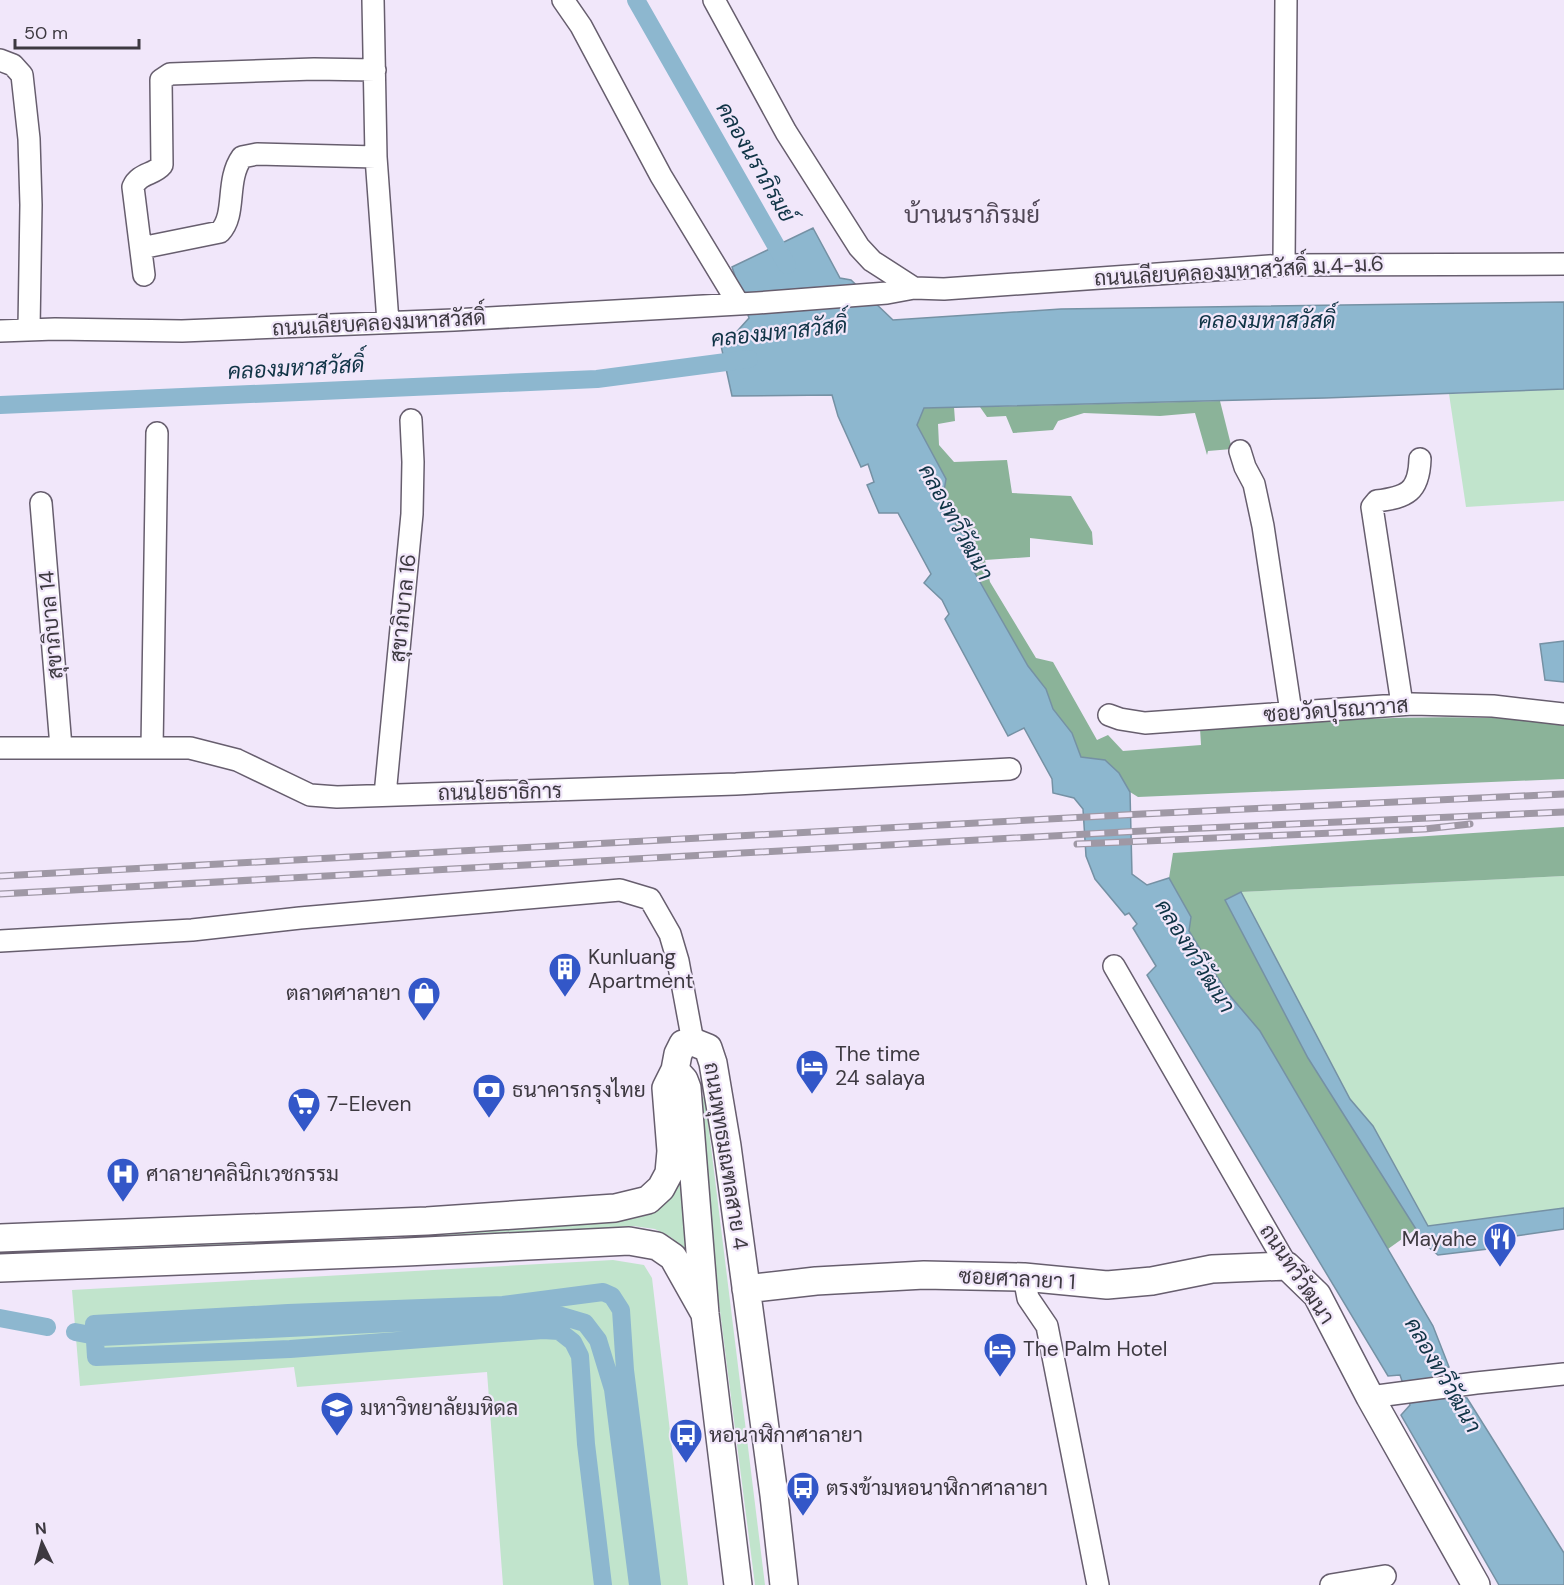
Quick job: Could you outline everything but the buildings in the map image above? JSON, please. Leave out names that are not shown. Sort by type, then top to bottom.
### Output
[{"type":"main road","name":"ถนนพุทธมณฑลสาย 4","points":[[738,1585],[705,1314],[687,1088],[684,1080],[675,1070],[678,1054],[683,1044],[693,1042],[708,1048],[713,1063],[727,1146],[784,1585]]},
{"type":"main road","points":[[0,1238],[404,1222],[615,1208],[648,1200],[661,1188],[669,1173],[671,1152],[666,1088],[675,1070]]},
{"type":"main road","points":[[0,1269],[629,1241],[657,1246],[673,1257],[705,1314]]},
{"type":"main road","name":"ซอยศาลายา 1","points":[[746,1289],[878,1276],[1024,1277],[1107,1285],[1152,1281],[1212,1269],[1287,1266]]},
{"type":"main road","name":"ถนนทวีวัฒนา","points":[[1287,1266],[1317,1295],[1379,1396],[1476,1585]]},
{"type":"street","points":[[373,0],[376,157],[388,322]]},
{"type":"street","points":[[563,0],[581,26],[662,176],[747,303]]},
{"type":"street","points":[[714,0],[786,132],[859,247],[872,261],[914,288]]},
{"type":"street","points":[[1284,265],[1286,0]]},
{"type":"street","points":[[0,60],[13,65],[22,75],[29,140],[32,204],[29,329]]},
{"type":"street","points":[[144,275],[133,186],[139,178],[157,170],[162,165],[162,77],[170,74],[314,69],[375,70]]},
{"type":"street","points":[[141,248],[220,232],[228,220],[234,173],[242,157],[257,154],[376,157]]},
{"type":"street","name":"ถนนเลียบคลองมหาสวัสดิ์ ม.4-ม.6","points":[[887,293],[914,288],[944,289],[1284,265],[1564,264]]},
{"type":"street","name":"ถนนเลียบคลองมหาสวัสดิ์","points":[[0,331],[29,329],[182,331],[454,320],[887,293]]},
{"type":"street","name":"สุขาภิบาล 16","points":[[385,795],[412,514],[411,420]]},
{"type":"street","points":[[152,748],[157,433]]},
{"type":"street","points":[[1240,451],[1254,484],[1263,526],[1292,712]]},
{"type":"street","points":[[1402,704],[1372,507],[1377,501],[1400,498],[1410,491],[1418,478],[1420,459]]},
{"type":"street","name":"สุขาภิบาล 14","points":[[41,503],[61,747]]},
{"type":"street","name":"ซอยวัดปุรณาวาส","points":[[1109,715],[1145,723],[1402,704],[1493,706],[1564,714]]},
{"type":"street","name":"ถนนโยธาธิการ","points":[[0,748],[190,748],[237,760],[310,795],[337,797],[669,786],[1010,770]]},
{"type":"street","points":[[0,941],[192,930],[300,918],[620,890],[650,899],[670,934],[678,961],[693,1042]]},
{"type":"street","name":"ถนนทวีวัฒนา","points":[[1114,966],[1287,1266]]},
{"type":"street","points":[[404,1222],[406,1252]]},
{"type":"street","points":[[1024,1277],[1028,1298],[1047,1326],[1098,1585]]},
{"type":"street","points":[[1379,1396],[1564,1374]]},
{"type":"street","points":[[1335,1585],[1385,1576]]},
{"type":"green space","points":[[1564,389],[1564,501],[1466,507],[1449,394]]},
{"type":"green space","points":[[1220,401],[1232,449],[1208,451],[1207,455],[1195,413],[1160,416],[1084,413],[1058,421],[1053,430],[1013,433],[1006,416],[987,417],[980,407]]},
{"type":"green space","points":[[954,407],[955,421],[938,424],[939,445],[954,462],[1007,460],[1012,493],[1071,496],[1092,532],[1093,545],[1030,538],[1030,557],[985,560],[990,582],[1036,658],[1053,662],[1097,740],[1108,735],[1123,751],[1201,745],[1200,728],[1428,717],[1519,719],[1564,723],[1564,779],[1138,797],[1130,792],[1119,773],[1081,757],[1072,733],[1053,709],[1046,689],[1028,666],[972,568],[961,535],[945,504],[946,479],[917,425],[923,408]]},
{"type":"green space","points":[[1564,827],[1564,876],[1241,892],[1225,900],[1308,1058],[1416,1229],[1388,1249],[1260,1031],[1226,991],[1188,931],[1191,917],[1169,878],[1173,853]]},
{"type":"green space","points":[[1564,876],[1564,1208],[1428,1226],[1373,1126],[1350,1099],[1241,892]]},
{"type":"green space","points":[[699,1095],[705,1098],[765,1585],[755,1585],[693,1100]]},
{"type":"green space","points":[[678,1168],[691,1260],[672,1238],[655,1229],[633,1226],[423,1241],[423,1233],[631,1219],[648,1215],[670,1198]]},
{"type":"green space","points":[[384,1233],[386,1239],[383,1243],[0,1258],[0,1247]]},
{"type":"green space","points":[[613,1260],[644,1265],[652,1278],[688,1585],[503,1585],[487,1372],[297,1387],[294,1367],[80,1386],[72,1290]]},
{"type":"water","name":"คลองทวีวัฒนา","points":[[813,228],[840,278],[851,280],[893,320],[1061,309],[1564,302],[1564,389],[1325,398],[924,408],[917,425],[946,479],[945,503],[956,510],[957,528],[971,538],[977,553],[972,568],[1028,666],[1046,689],[1053,709],[1072,733],[1081,757],[1105,760],[1119,773],[1130,792],[1132,874],[1147,885],[1169,878],[1191,917],[1189,931],[1226,991],[1260,1031],[1433,1326],[1449,1367],[1442,1369],[1455,1397],[1467,1398],[1564,1553],[1564,1585],[1499,1585],[1401,1415],[1410,1405],[1400,1375],[1388,1376],[1147,975],[1156,966],[1133,928],[1137,924],[1129,913],[1125,915],[1095,879],[1086,856],[1083,809],[1074,798],[1053,793],[1052,779],[1024,728],[1008,736],[945,619],[949,614],[942,600],[924,583],[931,574],[898,513],[879,513],[867,485],[874,482],[868,464],[861,467],[838,416],[832,395],[732,396],[720,341],[731,338],[749,318],[732,267]]},
{"type":"water","points":[[1564,641],[1564,682],[1545,680],[1540,644]]},
{"type":"water","points":[[1241,892],[1350,1099],[1373,1126],[1428,1226],[1564,1208],[1564,1229],[1495,1239],[1496,1248],[1438,1255],[1426,1245],[1308,1058],[1225,900]]},
{"type":"waterway","name":"คลองนราภิรมย์","points":[[636,0],[787,265]]},
{"type":"waterway","name":"คลองมหาสวัสดิ์","points":[[0,405],[597,379],[749,359]]},
{"type":"waterway","points":[[603,1585],[586,1444],[580,1356],[573,1342],[559,1331],[543,1330],[290,1349],[96,1357],[94,1324],[288,1313],[503,1305],[603,1292],[612,1296],[621,1310],[625,1370],[652,1585]]},
{"type":"waterway","points":[[75,1332],[101,1337],[558,1315],[585,1323],[598,1340],[613,1389],[638,1585]]},
{"type":"waterway","points":[[0,1318],[47,1327]]},
{"type":"railway","points":[[0,876],[1142,814],[1564,794]]},
{"type":"railway","points":[[0,894],[1160,830],[1564,812]]},
{"type":"railway","points":[[1077,844],[1425,829],[1470,824]]},
{"type":"place","name":"Kunluang Apartment","points":[[565,998]]},
{"type":"place","name":"ตลาดศาลายา","points":[[424,1022]]},
{"type":"place","name":"The time 24 salaya","points":[[812,1095]]},
{"type":"place","name":"ธนาคารกรุงไทย","points":[[489,1119]]},
{"type":"place","name":"7-Eleven","points":[[304,1133]]},
{"type":"place","name":"ศาลายาคลินิกเวชกรรม","points":[[123,1203]]},
{"type":"place","name":"Mayahe","points":[[1500,1268]]},
{"type":"place","name":"The Palm Hotel","points":[[1000,1378]]},
{"type":"place","name":"มหาวิทยาลัยมหิดล","points":[[337,1437]]},
{"type":"place","name":"หอนาฬิกาศาลายา","points":[[686,1464]]},
{"type":"place","name":"ตรงข้ามหอนาฬิกาศาลายา","points":[[803,1517]]},
{"type":"district","name":"บ้านนราภิรมย์","points":[[972,214]]}]
